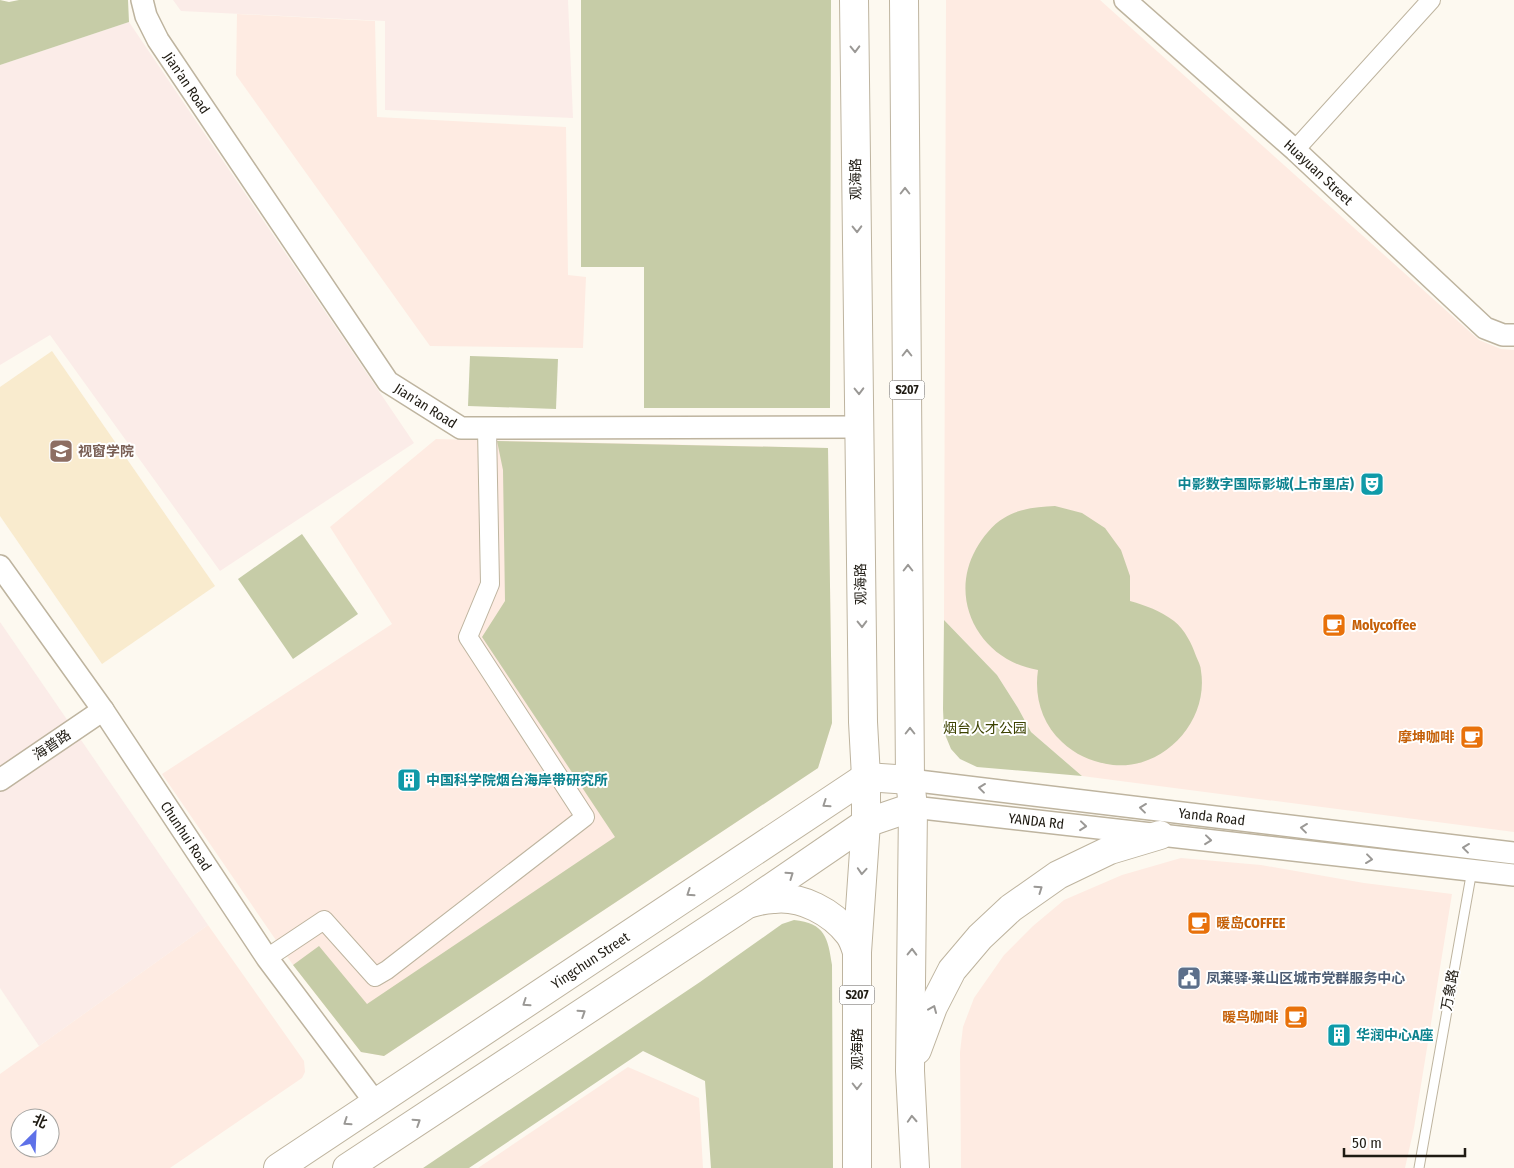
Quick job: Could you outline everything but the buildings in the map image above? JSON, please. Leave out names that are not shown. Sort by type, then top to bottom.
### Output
[{"type":"main road","name":"观海路","points":[[854,0],[863,722],[866,777],[866,823],[857,952],[857,1168]]},
{"type":"main road","name":"S207","points":[[904,0],[910,780],[913,807],[910,1071],[914,1168]]},
{"type":"main road","points":[[866,777],[910,780]]},
{"type":"main road","name":"Yingchun Street","points":[[278,1168],[866,777]]},
{"type":"main road","points":[[347,1168],[749,903],[866,823],[913,807]]},
{"type":"main road","points":[[910,1071],[933,1007],[952,970],[980,936],[1011,908],[1058,875],[1110,850],[1160,835]]},
{"type":"main road","points":[[749,903],[775,898],[794,900],[814,906],[834,919],[850,935],[857,952]]},
{"type":"street","name":"Jian'an Road","points":[[142,0],[146,16],[158,40],[388,382],[461,428],[859,426]]},
{"type":"street","name":"Huayuan Street","points":[[1125,0],[1295,150],[1485,328],[1503,335],[1514,335]]},
{"type":"street","points":[[1295,150],[1431,0]]},
{"type":"street","points":[[266,958],[324,920],[375,977],[387,970],[585,817],[468,637],[490,584],[487,429]]},
{"type":"street","name":"Chunhui Road","points":[[0,566],[103,710],[266,958],[375,1102]]},
{"type":"street","name":"海普路","points":[[0,780],[103,710]]},
{"type":"street","name":"Yanda Road","points":[[910,780],[1514,853]]},
{"type":"street","name":"YANDA Rd","points":[[913,807],[1160,835]]},
{"type":"street","name":"Yanda Road","points":[[1160,835],[1514,875]]},
{"type":"lane","name":"万象路","points":[[1418,1168],[1472,870]]},
{"type":"shaded area","points":[[173,0],[568,0],[573,118],[385,110],[385,21],[181,11]]},
{"type":"shaded area","points":[[946,0],[1100,0],[1479,340],[1501,349],[1514,350],[1514,832],[1082,776],[1031,732],[997,675],[944,620]]},
{"type":"shaded area","points":[[237,14],[375,21],[377,117],[566,127],[568,275],[586,277],[583,348],[430,346],[236,75]]},
{"type":"shaded area","points":[[129,22],[414,443],[220,571],[50,335],[0,365],[0,65]]},
{"type":"shaded area","name":"视窗学院","points":[[52,351],[215,586],[102,664],[0,516],[0,387]]},
{"type":"shaded area","name":"中国科学院烟台海岸带研究所","points":[[436,439],[828,448],[832,723],[818,768],[384,1056],[361,1052],[293,965],[162,774],[392,624],[330,527]]},
{"type":"shaded area","points":[[0,622],[208,925],[39,1046],[0,988]]},
{"type":"shaded area","points":[[1181,858],[1261,865],[1364,883],[1452,894],[1414,1128],[1405,1168],[961,1168],[960,1052],[963,1027],[974,998],[1004,955],[1033,926],[1064,900],[1122,875]]},
{"type":"shaded area","points":[[208,925],[304,1061],[305,1072],[302,1078],[170,1168],[0,1168],[0,1074]]},
{"type":"shaded area","points":[[628,1067],[699,1098],[703,1168],[478,1168]]},
{"type":"green space","points":[[0,0],[9,2],[19,0],[128,0],[129,22],[0,65]]},
{"type":"green space","points":[[581,0],[831,0],[830,408],[644,408],[644,267],[581,267]]},
{"type":"green space","points":[[470,356],[558,359],[556,409],[468,406]]},
{"type":"green space","points":[[497,441],[828,448],[832,723],[818,768],[384,1056],[361,1052],[293,965],[319,946],[367,1004],[615,837],[482,637],[505,601],[503,470]]},
{"type":"green space","points":[[1055,506],[1082,513],[1105,528],[1121,550],[1130,576],[1130,601],[1153,609],[1174,621],[1188,637],[1201,669],[1202,690],[1198,707],[1190,724],[1179,739],[1165,751],[1149,759],[1132,764],[1113,765],[1086,758],[1062,742],[1049,727],[1041,709],[1037,690],[1038,670],[1018,664],[1000,655],[975,626],[968,608],[965,589],[968,569],[976,549],[988,532],[1000,521],[1016,512]]},
{"type":"green space","points":[[302,534],[358,614],[293,659],[238,579]]},
{"type":"green space","name":"烟台人才公园","points":[[944,620],[997,675],[1031,732],[1082,776],[977,767],[960,759],[951,749],[944,732]]},
{"type":"green space","points":[[794,920],[812,924],[819,928],[829,947],[832,965],[833,1168],[711,1168],[705,1081],[643,1051],[469,1168],[423,1168],[700,982],[782,924]]},
{"type":"place","name":"视窗学院","points":[[61,451]]},
{"type":"place","name":"中影数字国际影城(上市里店)","points":[[1372,484]]},
{"type":"place","name":"Molycoffee","points":[[1334,625]]},
{"type":"place","name":"摩坤咖啡","points":[[1472,737]]},
{"type":"place","name":"中国科学院烟台海岸带研究所","points":[[409,780]]},
{"type":"place","name":"暖岛COFFEE","points":[[1199,923]]},
{"type":"place","name":"凤莱驿·莱山区城市党群服务中心","points":[[1189,978]]},
{"type":"place","name":"暖鸟咖啡","points":[[1296,1017]]},
{"type":"place","name":"华润中心A座","points":[[1339,1035]]}]
